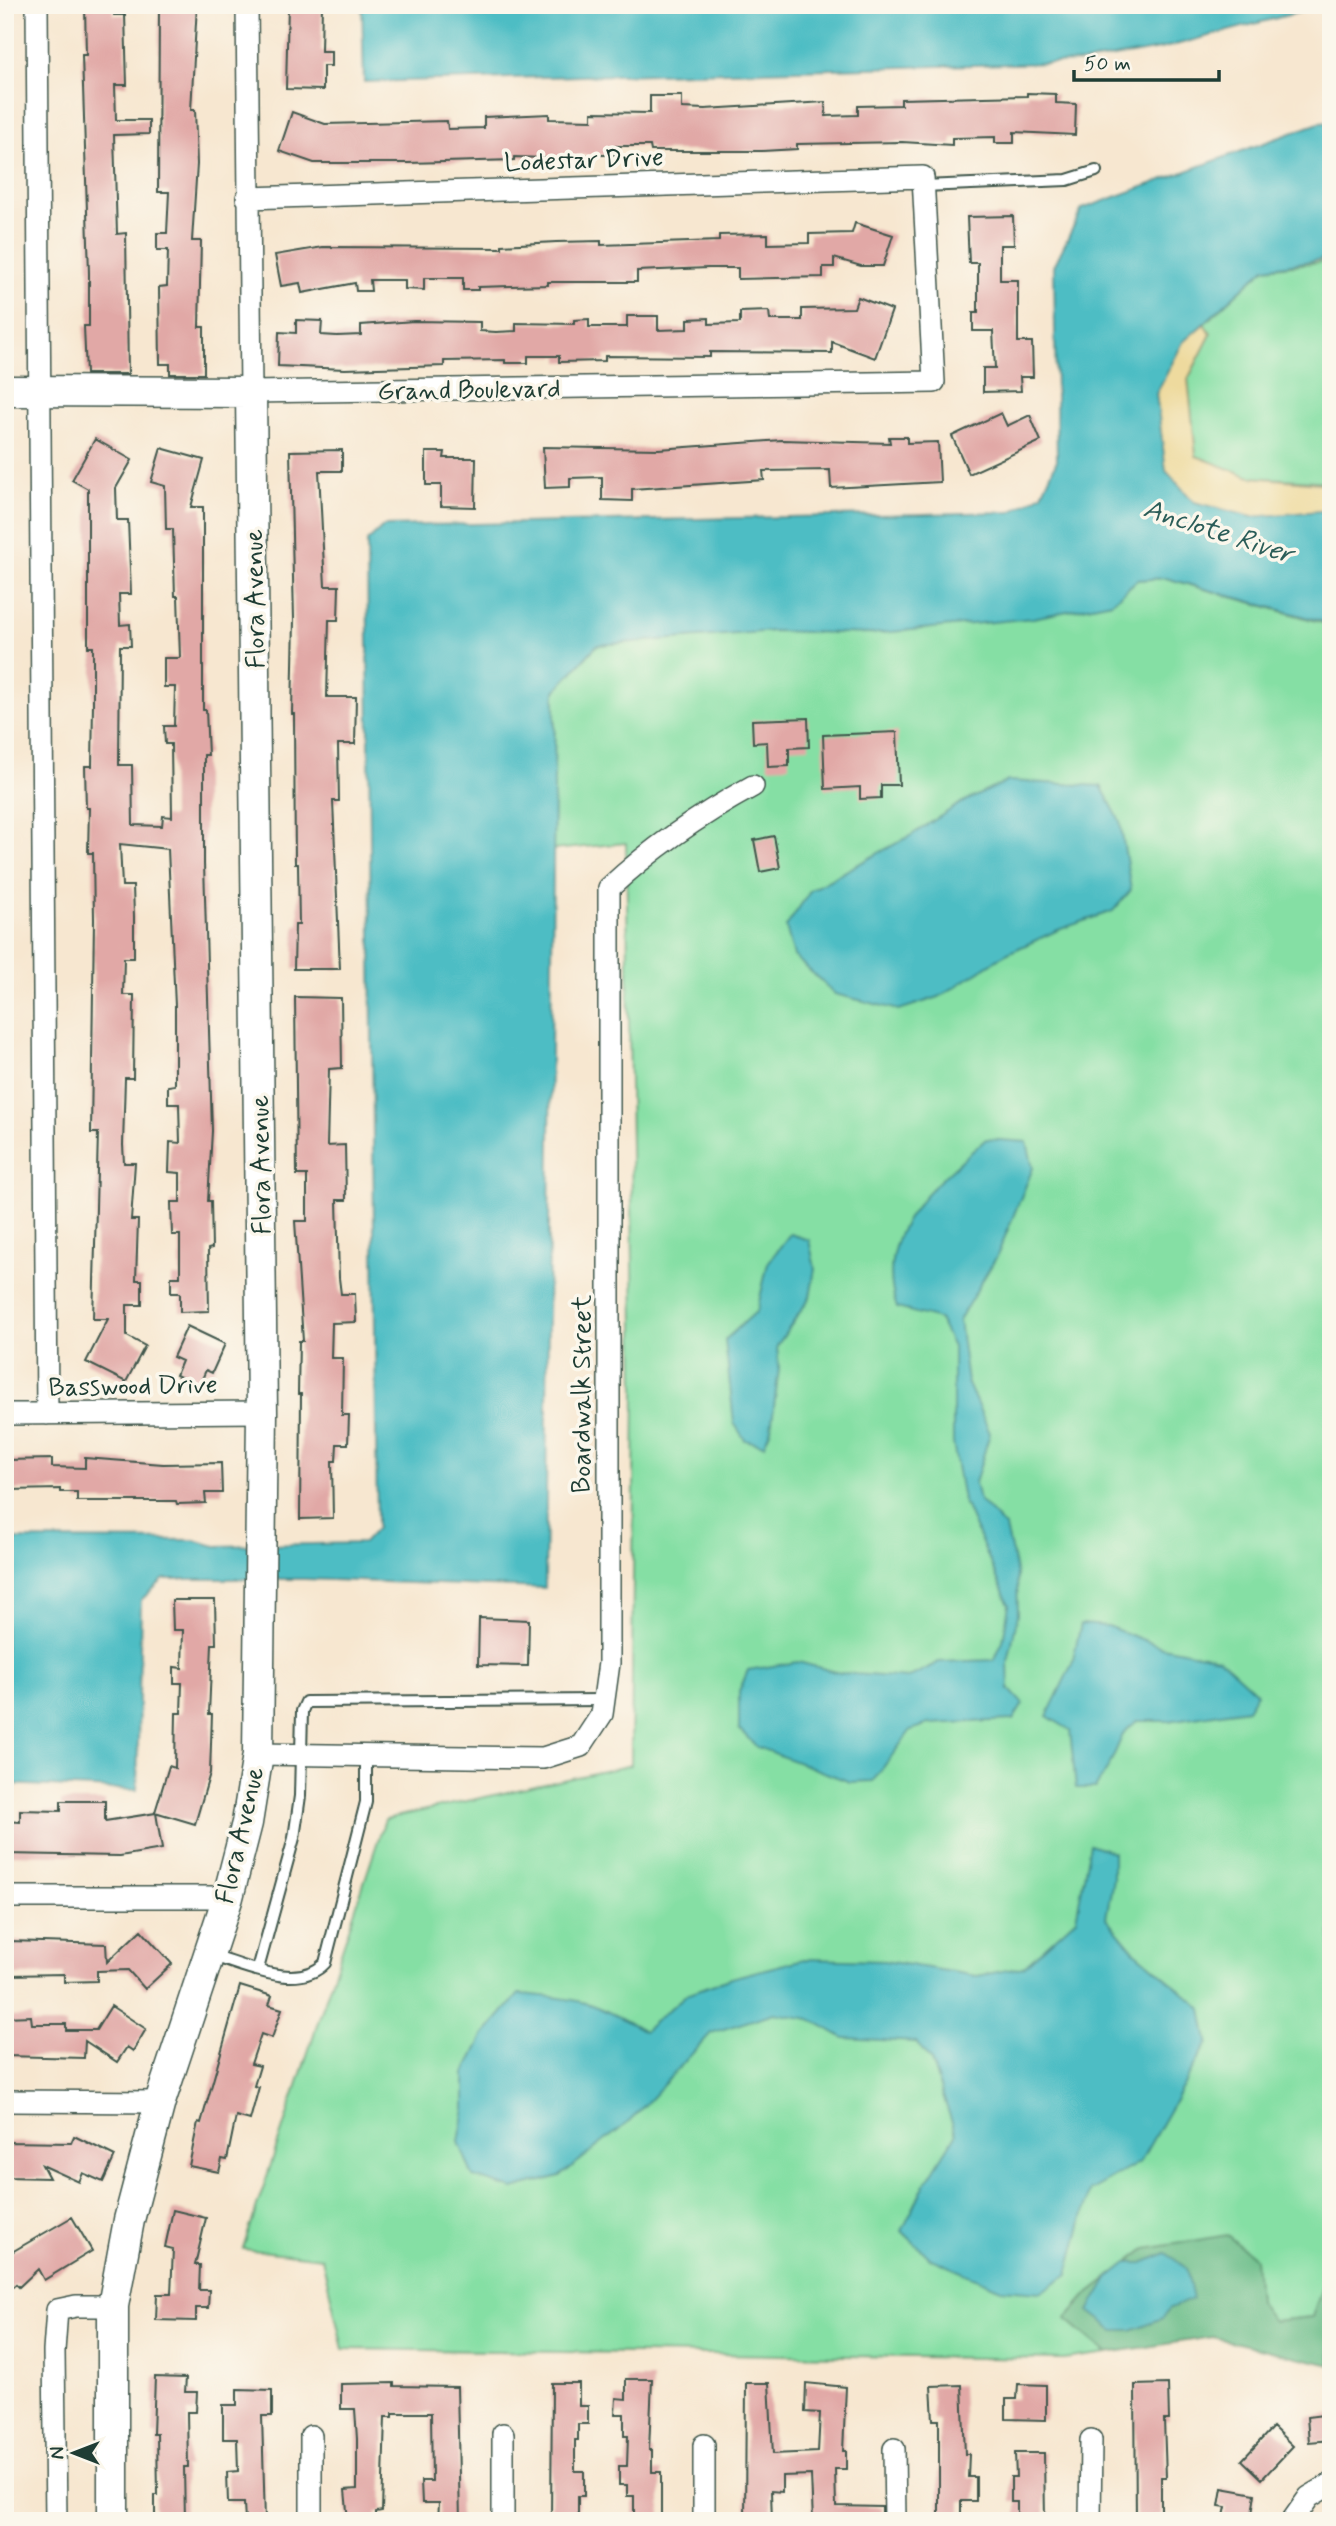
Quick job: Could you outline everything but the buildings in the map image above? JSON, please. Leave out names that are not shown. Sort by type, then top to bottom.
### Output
[{"type":"street","points":[[37,5],[47,1414]]},
{"type":"street","name":"Flora Avenue","points":[[114,2521],[114,2306],[129,2220],[160,2102],[228,1897],[247,1823],[258,1754],[262,1412],[247,5]]},
{"type":"street","name":"Grand Boulevard","points":[[5,391],[251,392],[934,382],[923,181]]},
{"type":"street","name":"Lodestar Drive","points":[[247,198],[923,181]]},
{"type":"street","name":"Boardwalk Street","points":[[258,1754],[543,1758],[581,1746],[602,1714],[608,1663],[608,888],[647,852],[704,813],[753,786]]},
{"type":"street","name":"Basswood Drive","points":[[5,1414],[262,1412]]},
{"type":"street","points":[[5,1897],[228,1897]]},
{"type":"street","points":[[5,2101],[160,2102]]},
{"type":"street","points":[[56,2521],[54,2351],[57,2310],[76,2306],[114,2306]]},
{"type":"street","points":[[503,2434],[503,2521]]},
{"type":"street","points":[[311,2436],[311,2521]]},
{"type":"street","points":[[1090,2521],[1091,2440]]},
{"type":"street","points":[[704,2445],[705,2521]]},
{"type":"street","points":[[894,2449],[895,2521]]},
{"type":"street","points":[[1293,2521],[1310,2497],[1331,2484]]},
{"type":"lane","points":[[923,181],[1067,180],[1096,172]]},
{"type":"lane","points":[[258,1969],[294,1838],[303,1754],[302,1711],[306,1702],[604,1700]]},
{"type":"lane","points":[[209,1955],[299,1977],[316,1973],[325,1963],[366,1802],[366,1755]]},
{"type":"green space","points":[[1331,261],[1331,482],[1250,477],[1196,456],[1188,379],[1211,334],[1204,324],[1265,268]]},
{"type":"green space","points":[[1166,578],[1326,624],[1331,680],[1331,2268],[1312,2317],[1273,2321],[1258,2301],[1254,2258],[1146,2249],[1090,2292],[1066,2319],[1107,2353],[1064,2359],[343,2349],[322,2258],[243,2249],[385,1819],[631,1765],[635,1388],[626,843],[553,850],[555,691],[597,645],[1112,602],[1137,580]]},
{"type":"green space","points":[[1227,2235],[1255,2258],[1258,2301],[1273,2321],[1312,2317],[1331,2259],[1331,2365],[1212,2337],[1107,2353],[1066,2319],[1090,2292],[1146,2249]]},
{"type":"sand","points":[[1204,324],[1211,334],[1188,379],[1196,456],[1250,477],[1331,484],[1331,510],[1252,517],[1194,502],[1166,471],[1156,394],[1183,342]]},
{"type":"water","points":[[362,5],[1326,5],[1160,49],[1085,62],[364,82]]},
{"type":"water","name":"Anclote River","points":[[1331,122],[1331,258],[1265,268],[1183,342],[1156,394],[1166,471],[1194,502],[1252,517],[1331,510],[1331,624],[1166,578],[1137,580],[1112,602],[1033,618],[871,634],[774,631],[597,645],[555,691],[545,1588],[305,1579],[164,1579],[141,1600],[137,1790],[5,1784],[5,1539],[193,1540],[216,1546],[363,1543],[377,1528],[367,542],[384,526],[1011,512],[1042,494],[1057,460],[1054,266],[1082,209],[1319,123]]},
{"type":"water","points":[[1008,781],[1101,786],[1120,821],[1131,890],[1113,911],[1058,930],[1006,954],[939,997],[899,1010],[835,994],[794,956],[786,927],[811,890],[910,836],[961,803]]},
{"type":"water","points":[[986,1139],[1027,1142],[1033,1168],[997,1256],[959,1320],[967,1382],[990,1433],[975,1483],[979,1500],[1006,1528],[1017,1575],[1018,1614],[1008,1662],[1009,1689],[1023,1704],[1013,1720],[929,1724],[911,1730],[873,1781],[850,1782],[757,1747],[739,1729],[739,1692],[748,1670],[798,1662],[840,1673],[908,1678],[939,1662],[994,1660],[1003,1641],[1009,1605],[963,1500],[953,1443],[953,1347],[939,1319],[897,1308],[891,1280],[893,1255],[900,1232],[913,1212],[947,1174]]},
{"type":"water","points":[[790,1234],[809,1240],[815,1268],[810,1297],[777,1346],[779,1369],[771,1429],[764,1445],[745,1440],[734,1423],[725,1340],[757,1311],[768,1263]]},
{"type":"water","points":[[1081,1624],[1107,1626],[1162,1647],[1219,1658],[1257,1693],[1247,1709],[1168,1721],[1137,1721],[1124,1732],[1108,1768],[1095,1788],[1076,1788],[1070,1730],[1047,1716],[1072,1664]]},
{"type":"water","points":[[1090,1844],[1113,1852],[1113,1879],[1106,1918],[1133,1950],[1202,2008],[1208,2042],[1140,2162],[1090,2191],[1068,2274],[1041,2292],[1001,2289],[931,2259],[902,2231],[925,2184],[956,2134],[931,2061],[916,2042],[844,2038],[810,2019],[774,2013],[711,2033],[630,2121],[560,2176],[513,2189],[473,2177],[459,2142],[465,2109],[465,2073],[483,2036],[519,1994],[556,1997],[584,2003],[611,2013],[644,2031],[687,1994],[731,1978],[804,1959],[885,1961],[977,1976],[1023,1967],[1076,1919]]},
{"type":"water","points":[[1166,2253],[1186,2268],[1193,2299],[1170,2308],[1163,2318],[1131,2330],[1114,2330],[1089,2311],[1108,2278],[1127,2263],[1143,2263]]}]
